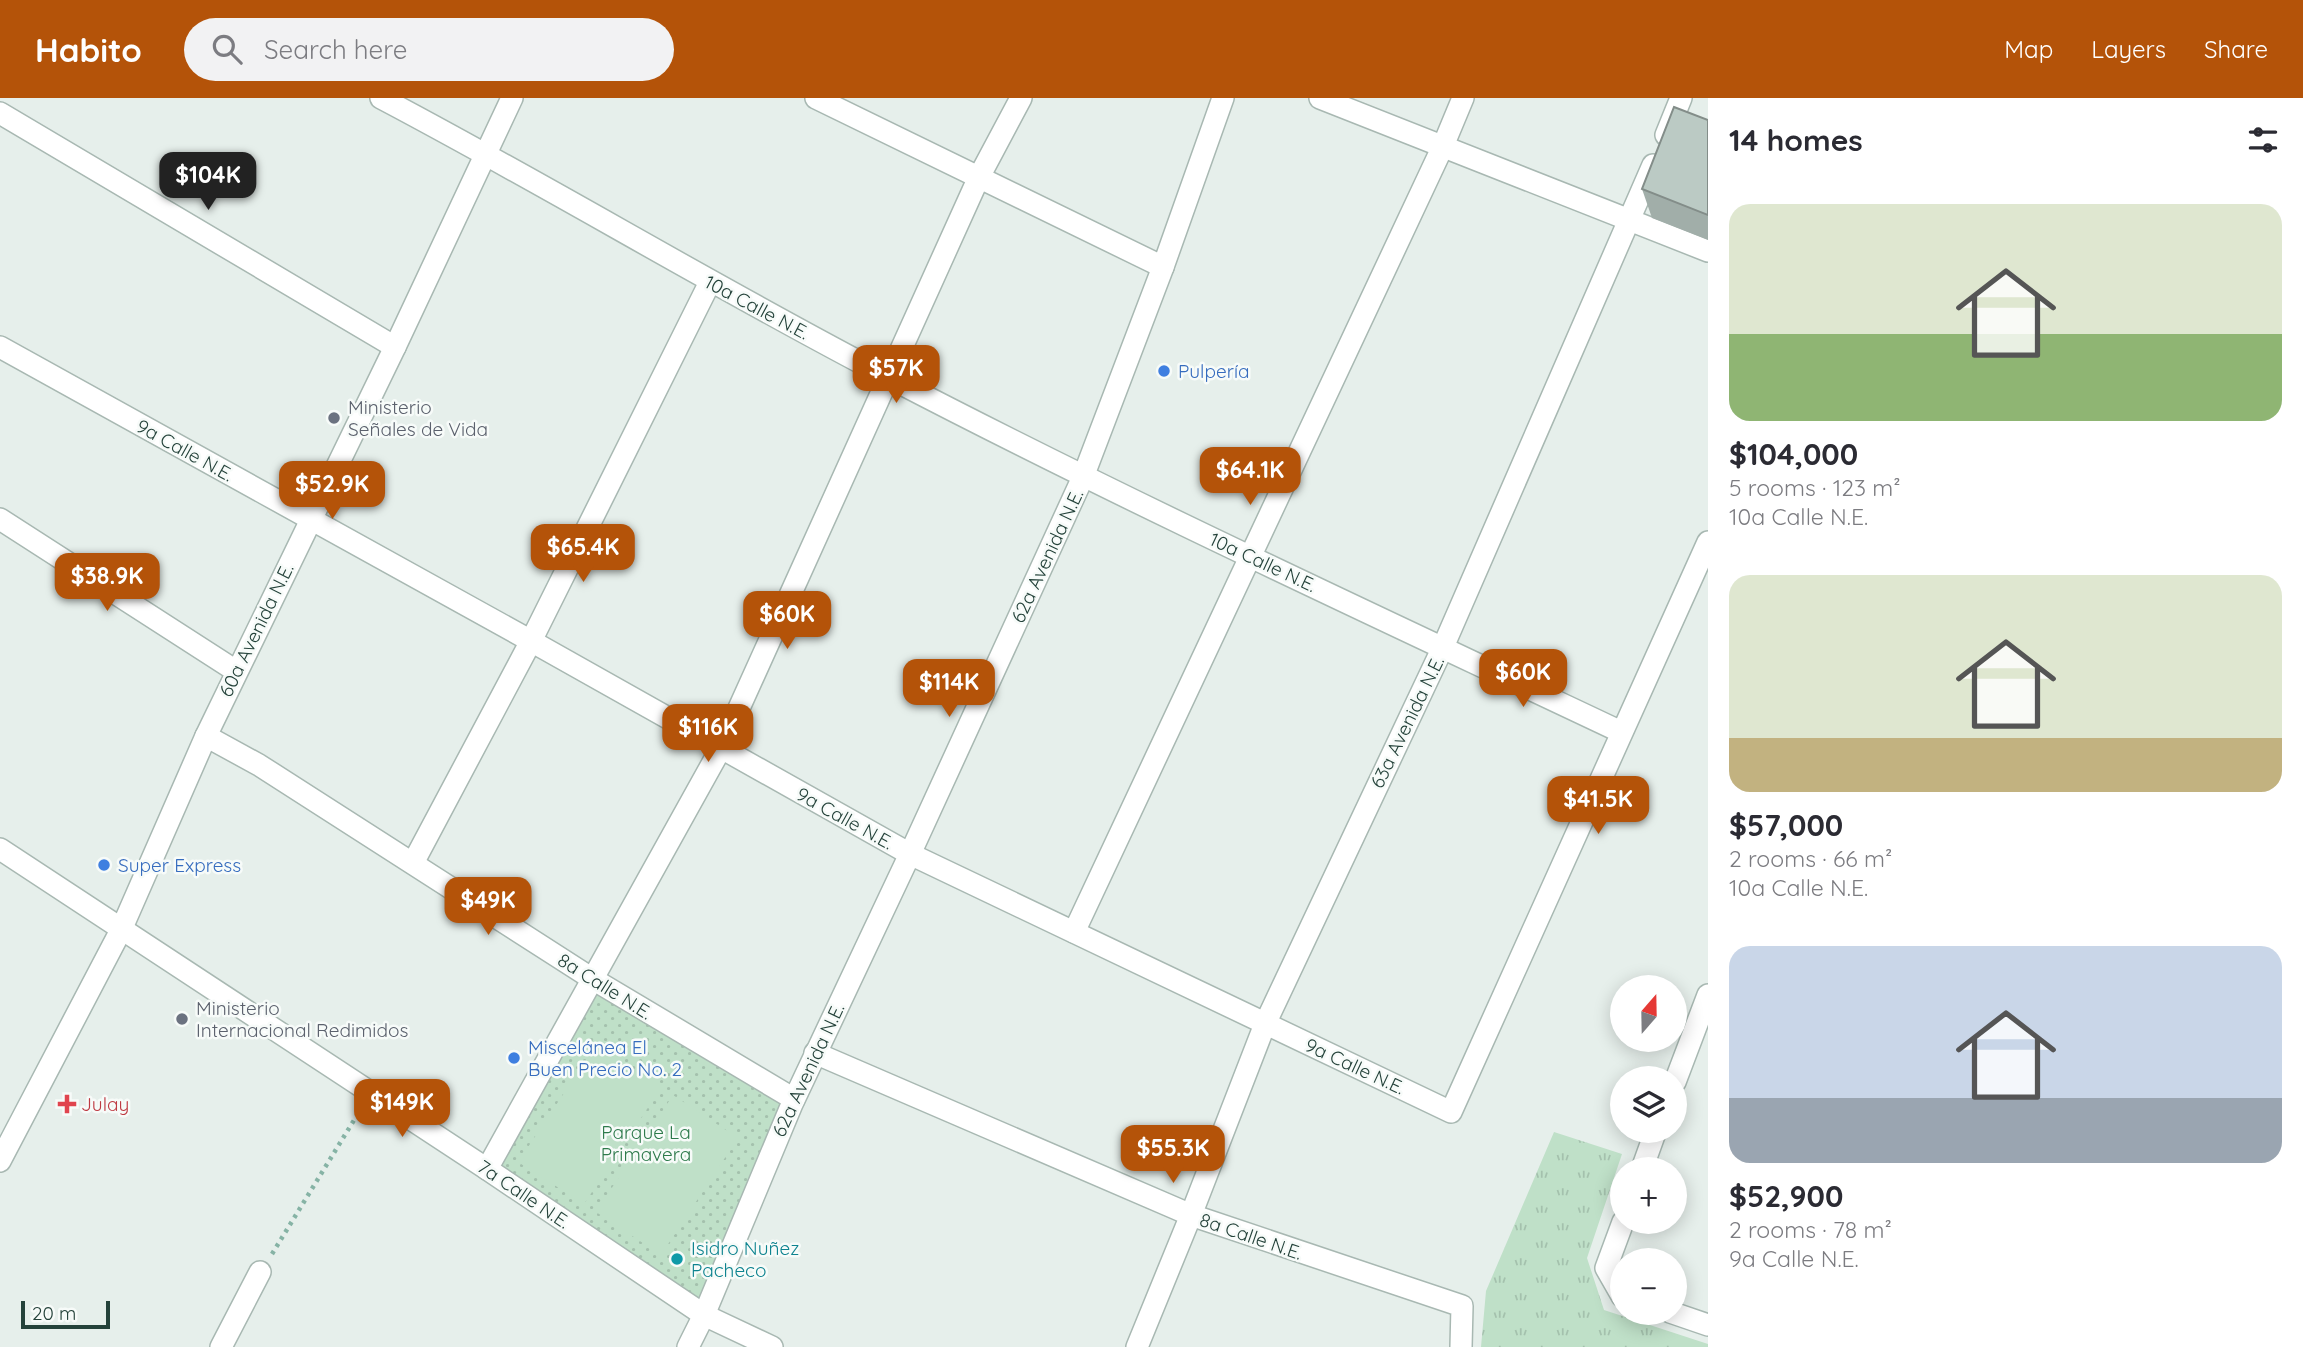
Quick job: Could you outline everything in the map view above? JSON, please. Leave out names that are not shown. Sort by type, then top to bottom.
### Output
[{"type":"street","name":"10a Calle N.E.","points":[[381,98],[710,282],[1083,477],[1621,732]]},
{"type":"street","name":"60a Avenida N.E.","points":[[0,1161],[121,930],[236,671],[395,347],[512,98]]},
{"type":"street","points":[[816,98],[1163,267]]},
{"type":"street","points":[[487,1169],[721,748],[979,177],[1021,98]]},
{"type":"street","name":"62a Avenida N.E.","points":[[688,1347],[704,1315],[794,1099],[1083,477],[1163,267],[1223,98]]},
{"type":"street","points":[[1320,98],[1708,251]]},
{"type":"street","points":[[1074,932],[1443,146],[1463,98]]},
{"type":"street","name":"63a Avenida N.E.","points":[[1137,1347],[1265,1024],[1443,648],[1681,98]]},
{"type":"street","points":[[0,113],[395,347]]},
{"type":"street","points":[[413,863],[531,641],[710,282]]},
{"type":"street","name":"9a Calle N.E.","points":[[0,347],[910,854],[1451,1111],[1621,732]]},
{"type":"street","points":[[0,519],[236,671]]},
{"type":"street","points":[[1621,732],[1708,542]]},
{"type":"street","name":"8a Calle N.E.","points":[[206,736],[259,765],[592,978],[794,1099]]},
{"type":"street","name":"7a Calle N.E.","points":[[0,849],[704,1315],[772,1347]]},
{"type":"street","points":[[1681,1066],[1708,995]]},
{"type":"street","name":"8a Calle N.E.","points":[[815,1053],[1191,1215],[1462,1306],[1461,1347]]},
{"type":"street","points":[[1610,1257],[1606,1268],[1610,1275]]},
{"type":"street","points":[[221,1347],[260,1272]]},
{"type":"street","points":[[1687,1318],[1708,1325]]},
{"type":"path","points":[[260,1272],[371,1094]]},
{"type":"green space","name":"Parque La Primavera","points":[[591,978],[792,1104],[704,1315],[487,1169]]},
{"type":"green space","points":[[596,1045],[661,1088],[584,1204],[518,1162]]},
{"type":"green space","points":[[673,1095],[738,1138],[661,1255],[596,1212]]},
{"type":"green space","points":[[1554,1132],[1622,1154],[1621,1157],[1610,1157],[1610,1190],[1587,1258],[1604,1310],[1610,1312],[1610,1325],[1650,1325],[1708,1344],[1708,1347],[1481,1347],[1486,1291]]},
{"type":"building","points":[[1674,107],[1708,120],[1708,215],[1642,189]]},
{"type":"place","name":"Pulpería","points":[[1164,371]]},
{"type":"place","name":"Ministerio Señales de Vida","points":[[334,418]]},
{"type":"place","name":"Super Express","points":[[104,865]]},
{"type":"place","name":"Ministerio Internacional Redimidos","points":[[182,1019]]},
{"type":"place","name":"Miscelánea El Buen Precio No. 2","points":[[514,1058]]},
{"type":"place","name":"Julay","points":[[67,1104]]},
{"type":"place","name":"Isidro Nuñez Pacheco","points":[[677,1259]]}]
